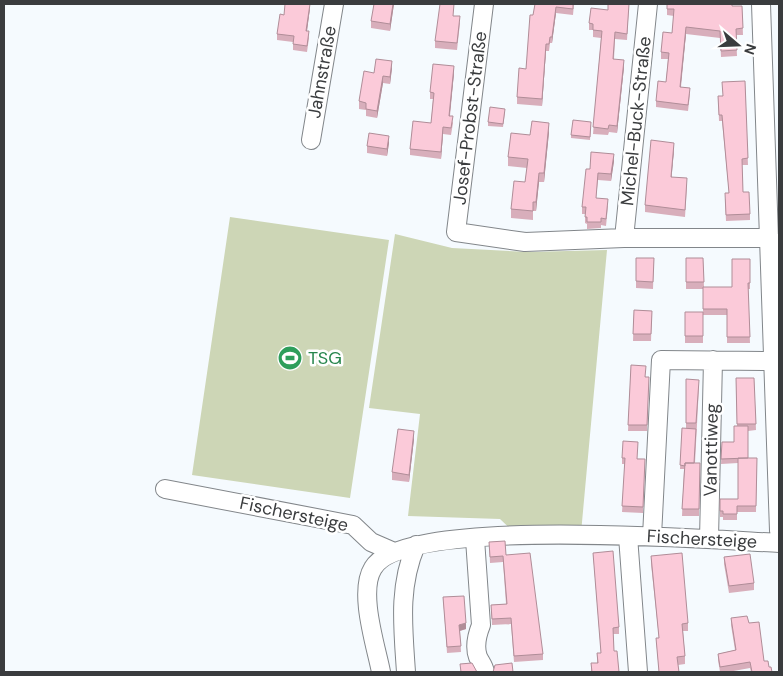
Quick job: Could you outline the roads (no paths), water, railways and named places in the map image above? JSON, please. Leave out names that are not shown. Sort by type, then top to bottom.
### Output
[{"type":"street","name":"Jahnstraße","points":[[311,140],[334,4]]},
{"type":"street","name":"Josef-Probst-Straße","points":[[484,4],[456,232],[525,242],[624,238]]},
{"type":"street","name":"Michel-Buck-Straße","points":[[624,238],[648,4]]},
{"type":"street","points":[[761,4],[775,360],[779,531]]},
{"type":"street","points":[[624,238],[770,238]]},
{"type":"street","points":[[652,536],[661,360],[775,360]]},
{"type":"street","name":"Vanottiweg","points":[[709,539],[713,360]]},
{"type":"street","name":"Fischersteige","points":[[165,489],[353,525],[371,542],[394,552],[416,545],[475,538],[546,533],[652,536],[779,543]]},
{"type":"street","points":[[628,536],[638,672]]},
{"type":"street","points":[[475,538],[481,625],[476,637],[478,656],[485,672]]},
{"type":"street","points":[[406,672],[403,586],[407,566],[416,545]]},
{"type":"street","points":[[381,672],[368,602],[369,581],[372,569],[380,559],[394,552]]},
{"type":"place","name":"TSG","points":[[290,358]]}]
